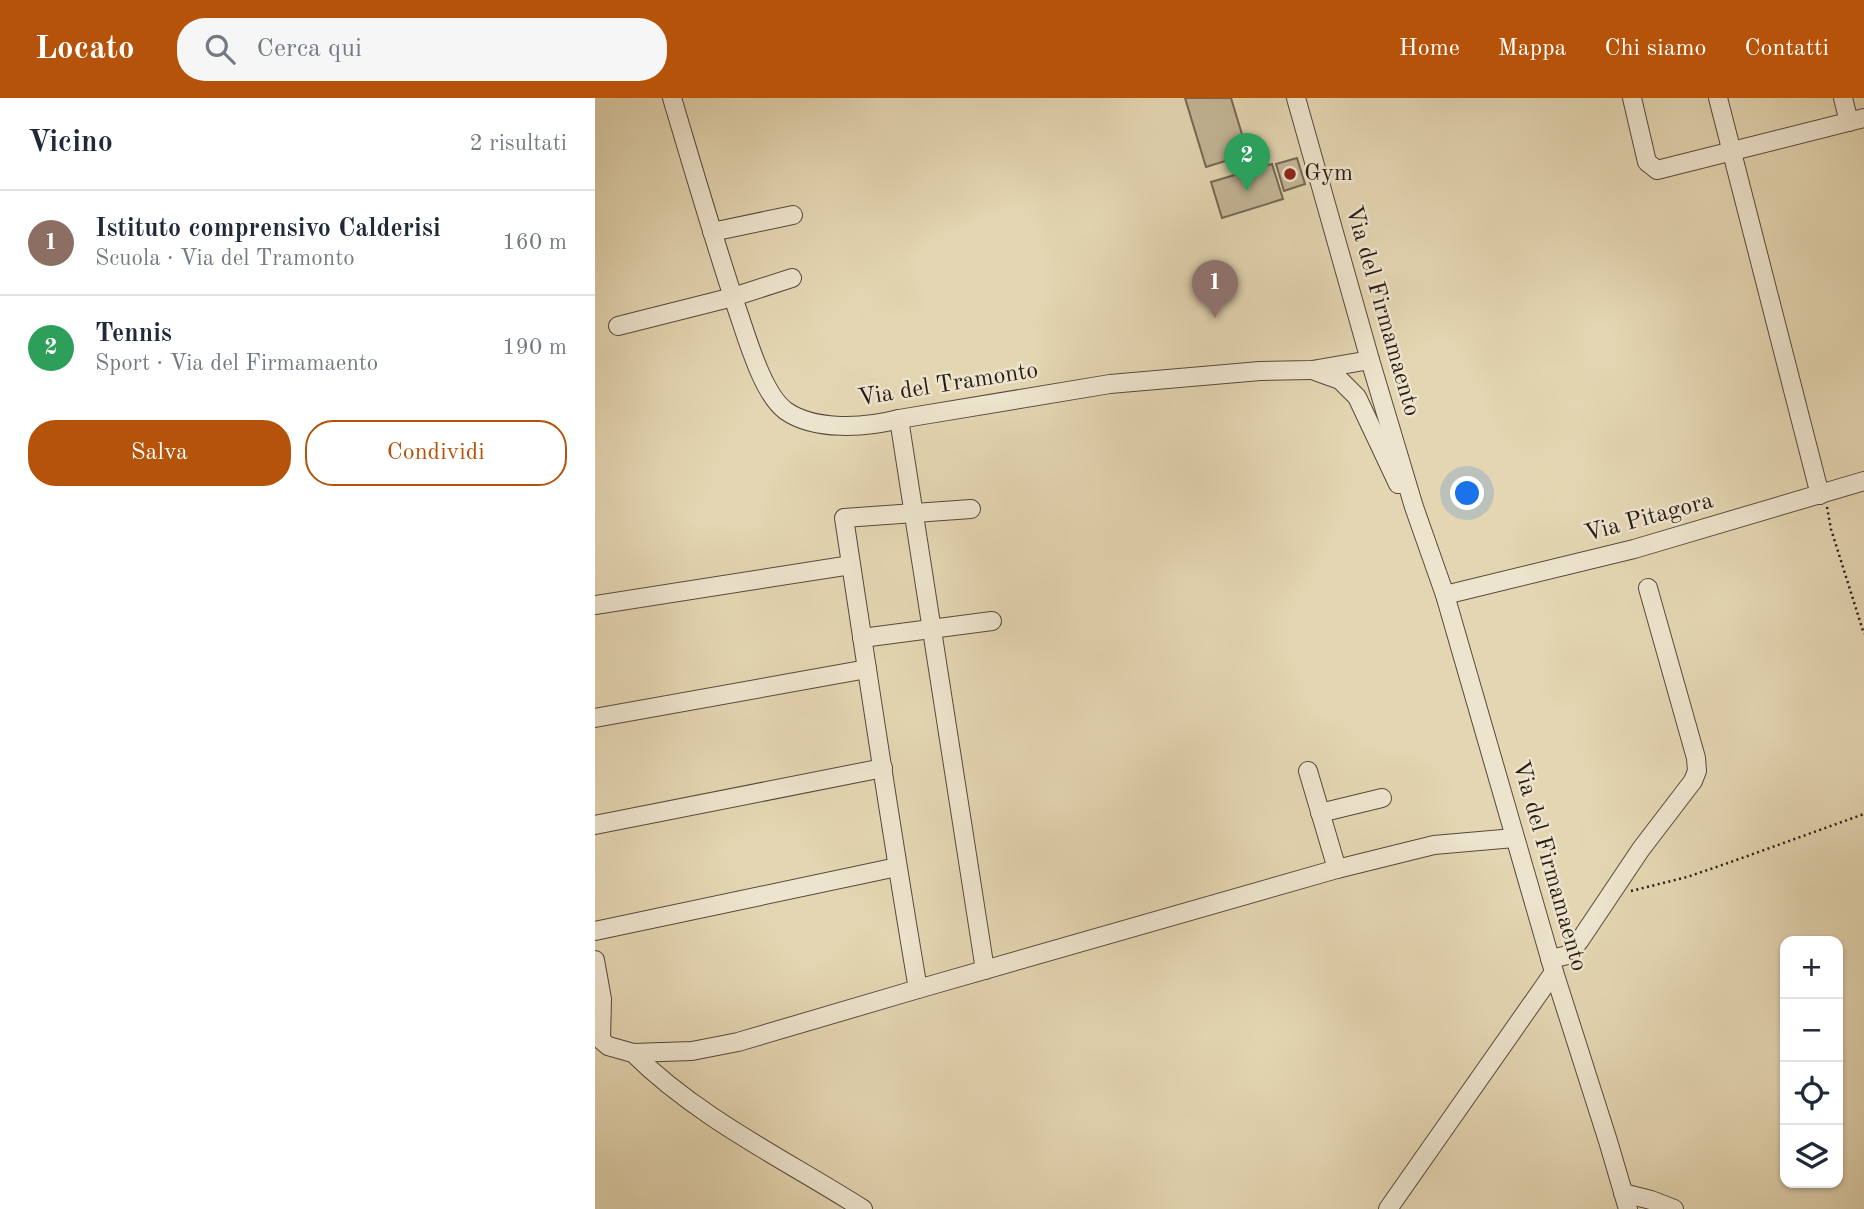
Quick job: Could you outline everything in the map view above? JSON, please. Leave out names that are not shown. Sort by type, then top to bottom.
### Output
[{"type":"street","name":"Via del Tramonto","points":[[672,98],[712,232],[757,365],[783,409],[800,419],[824,425],[877,425],[1110,384],[1260,371],[1312,370],[1370,360]]},
{"type":"street","name":"Via del Firmamaento","points":[[1296,98],[1370,360],[1445,595],[1552,966],[1625,1201]]},
{"type":"street","points":[[1632,98],[1647,162],[1657,170],[1856,120],[1843,98]]},
{"type":"street","points":[[1718,98],[1822,494]]},
{"type":"street","points":[[712,232],[793,215]]},
{"type":"street","points":[[618,327],[733,297],[792,278]]},
{"type":"street","name":"Via del Firmamaento","points":[[1312,370],[1340,380],[1357,397],[1425,536]]},
{"type":"street","points":[[899,419],[985,970]]},
{"type":"street","name":"Via Pitagora","points":[[1445,595],[1634,549],[1864,481]]},
{"type":"street","points":[[918,989],[844,518],[971,509]]},
{"type":"street","points":[[595,605],[851,565]]},
{"type":"street","points":[[1388,1209],[1552,966],[1580,940],[1697,771],[1696,758],[1648,588]]},
{"type":"street","points":[[862,638],[992,621]]},
{"type":"street","points":[[595,718],[867,669]]},
{"type":"street","points":[[595,825],[883,768]]},
{"type":"street","points":[[1308,771],[1337,869]]},
{"type":"street","points":[[1321,813],[1382,798]]},
{"type":"street","points":[[595,960],[602,999],[598,1042],[633,1053],[692,1051],[739,1042],[1337,869],[1434,845],[1514,838]]},
{"type":"street","points":[[595,931],[897,867]]},
{"type":"street","points":[[633,1053],[685,1099],[863,1209]]},
{"type":"street","points":[[1625,1201],[1651,1200],[1674,1209]]},
{"type":"path","points":[[1822,494],[1864,634]]},
{"type":"path","points":[[1612,893],[1619,894],[1687,877],[1864,814]]},
{"type":"shaded area","points":[[1185,98],[1231,98],[1248,154],[1206,167]]},
{"type":"shaded area","name":"Gym","points":[[1297,158],[1305,184],[1284,191],[1276,164]]},
{"type":"shaded area","points":[[1272,164],[1283,199],[1222,218],[1211,182]]},
{"type":"place","name":"Gym","points":[[1290,174]]},
{"type":"place","name":"Tennis","points":[[1247,191]]},
{"type":"place","name":"Istituto comprensivo Calderisi","points":[[1215,318]]}]
